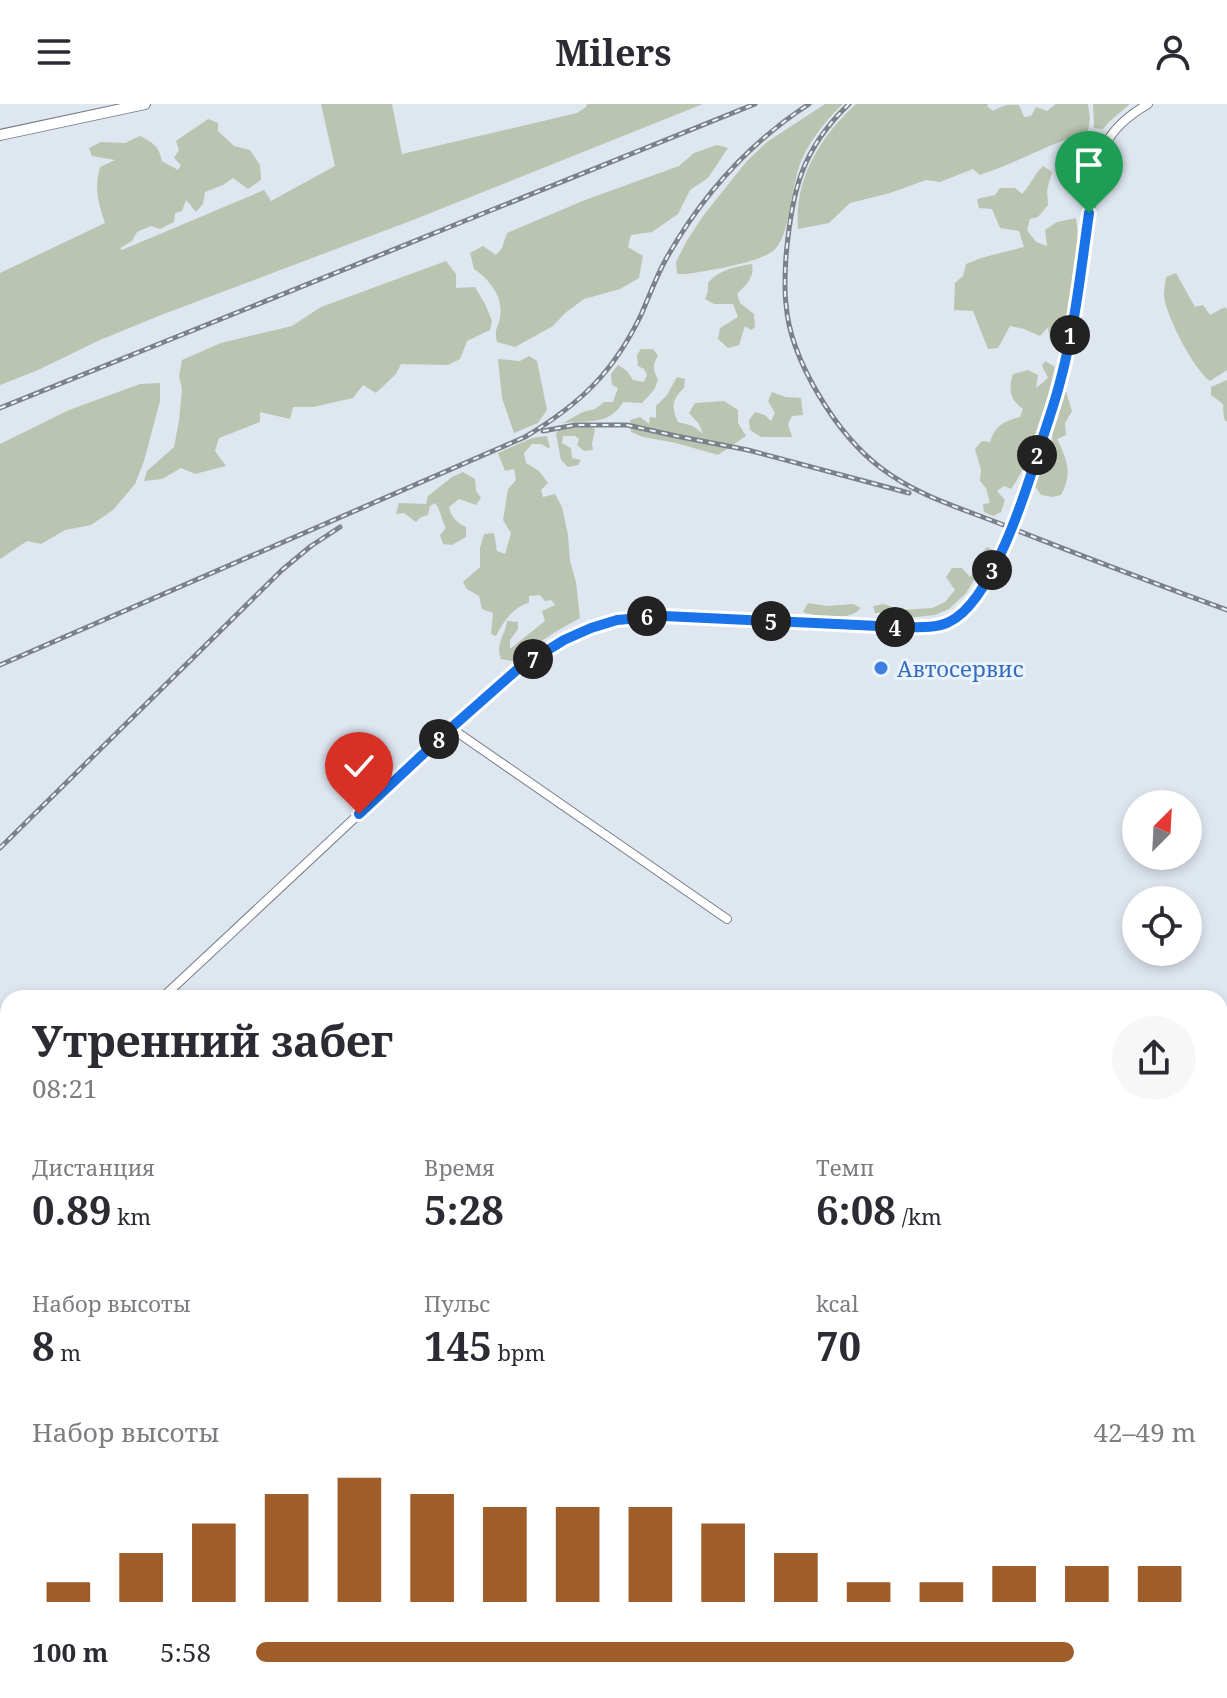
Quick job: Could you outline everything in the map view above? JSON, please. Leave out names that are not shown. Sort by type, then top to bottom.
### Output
[{"type":"main road","points":[[0,135],[145,104]]},
{"type":"street","points":[[171,990],[519,668],[541,653],[591,628],[617,620],[664,616],[923,627],[948,623],[963,612],[990,573],[1012,529],[1060,382],[1075,309],[1094,184],[1105,145],[1123,122],[1148,104]]},
{"type":"street","points":[[451,728],[727,919]]},
{"type":"green space","points":[[321,104],[392,104],[402,154],[577,113],[587,104],[703,104],[413,220],[161,315],[0,385],[0,273],[105,223],[98,195],[98,175],[100,167],[115,160],[92,156],[89,148],[101,142],[125,143],[140,136],[154,145],[162,161],[178,170],[181,165],[174,158],[179,150],[176,141],[208,119],[218,123],[218,131],[234,146],[250,150],[260,165],[261,180],[248,189],[233,178],[205,192],[203,204],[196,212],[186,200],[182,211],[175,213],[174,222],[160,229],[151,226],[137,232],[132,241],[120,248],[122,250],[264,190],[271,201],[335,166]]},
{"type":"green space","points":[[825,104],[843,104],[820,130],[802,159],[785,231],[776,248],[748,262],[677,274],[676,262],[686,242],[746,162],[767,142]]},
{"type":"green space","points":[[856,104],[988,104],[993,111],[1006,105],[1019,105],[1024,117],[1031,116],[1036,107],[1047,111],[1056,104],[1088,104],[1090,119],[1088,132],[994,170],[980,175],[973,169],[940,182],[926,180],[850,203],[829,223],[798,229],[800,193],[812,160],[831,130]]},
{"type":"green space","points":[[1093,104],[1130,104],[1103,129],[1094,128]]},
{"type":"green space","points":[[717,145],[728,148],[708,178],[690,190],[678,214],[652,232],[631,235],[628,247],[643,256],[639,278],[620,289],[584,299],[553,326],[515,347],[497,342],[500,302],[490,283],[474,269],[470,253],[483,246],[496,255],[507,233],[585,200],[679,166],[694,153]]},
{"type":"green space","points":[[1043,166],[1052,172],[1047,190],[1048,205],[1038,217],[1030,219],[1027,230],[1036,242],[1047,246],[1045,230],[1057,222],[1076,218],[1076,264],[1061,342],[1050,341],[1048,327],[1040,336],[1010,326],[998,348],[988,349],[973,311],[954,310],[955,283],[963,276],[966,264],[1024,247],[1019,231],[1000,228],[992,209],[979,208],[977,199],[995,195],[1000,188],[1015,188],[1022,194]]},
{"type":"green space","points":[[446,261],[456,274],[456,288],[475,287],[492,321],[490,330],[467,341],[460,359],[448,365],[401,364],[396,374],[376,393],[363,385],[353,398],[313,407],[293,407],[290,419],[260,412],[260,422],[219,438],[215,451],[226,466],[195,474],[181,468],[162,479],[144,481],[147,471],[174,447],[182,389],[179,376],[182,360],[221,343],[292,326],[321,307]]},
{"type":"green space","points":[[752,264],[751,277],[737,294],[740,303],[754,314],[755,327],[751,330],[745,326],[739,345],[728,348],[718,339],[720,328],[738,317],[733,304],[714,304],[705,299],[708,283],[723,272]]},
{"type":"green space","points":[[1176,273],[1195,307],[1203,305],[1210,315],[1225,307],[1227,309],[1227,370],[1210,381],[1189,355],[1166,305],[1166,277]]},
{"type":"green space","points":[[641,349],[653,349],[658,356],[654,368],[658,380],[654,390],[642,403],[623,402],[604,418],[563,423],[604,402],[613,402],[618,388],[612,385],[611,374],[618,365],[633,380],[644,382],[647,375],[638,366],[637,355]]},
{"type":"green space","points":[[529,356],[537,361],[547,410],[538,423],[514,433],[502,398],[498,359],[520,361]]},
{"type":"green space","points":[[1045,361],[1055,367],[1039,431],[1011,489],[1004,486],[997,491],[1005,500],[1001,512],[993,516],[984,512],[983,504],[990,503],[986,488],[980,481],[981,470],[975,449],[982,441],[990,442],[1001,425],[1020,417],[1023,409],[1011,394],[1013,374],[1028,370],[1038,375],[1036,388],[1048,378],[1042,366]]},
{"type":"green space","points":[[677,377],[685,379],[684,388],[674,404],[678,422],[693,426],[703,434],[689,413],[695,403],[724,401],[738,410],[738,423],[746,436],[718,455],[631,432],[630,420],[640,417],[649,424],[650,417],[656,418],[656,406],[667,395]]},
{"type":"green space","points":[[1227,380],[1227,422],[1223,404],[1211,395],[1211,387]]},
{"type":"green space","points":[[160,383],[160,401],[144,461],[135,484],[113,510],[91,525],[65,530],[41,544],[27,541],[0,559],[0,444],[69,410],[140,384]]},
{"type":"green space","points":[[1065,388],[1072,411],[1065,423],[1066,435],[1057,439],[1068,473],[1061,495],[1052,497],[1041,495],[1035,486],[1044,451],[1052,442],[1053,425]]},
{"type":"green space","points":[[772,392],[801,398],[803,415],[792,416],[788,424],[792,437],[761,437],[750,430],[749,420],[755,412],[771,421],[775,413],[768,401]]},
{"type":"green space","points":[[593,426],[593,450],[584,451],[577,445],[579,439],[575,436],[563,436],[562,443],[571,448],[572,458],[581,460],[578,465],[568,467],[561,460],[556,434],[559,429]]},
{"type":"green space","points":[[547,436],[550,449],[541,444],[532,444],[524,453],[526,463],[539,471],[548,483],[541,490],[543,497],[555,494],[562,507],[580,618],[512,661],[501,659],[499,654],[507,621],[518,622],[518,629],[510,640],[510,649],[545,621],[542,611],[555,605],[540,595],[529,596],[529,603],[518,607],[510,615],[496,636],[491,634],[493,613],[482,609],[479,596],[467,589],[463,582],[480,567],[484,534],[494,533],[497,551],[505,554],[511,533],[503,520],[508,489],[516,480],[514,469],[505,471],[498,453],[532,438]]},
{"type":"green space","points":[[463,472],[475,479],[476,491],[481,498],[476,505],[459,499],[449,507],[455,519],[466,527],[466,537],[452,545],[443,544],[440,535],[446,528],[435,503],[430,506],[428,515],[416,522],[404,513],[396,514],[399,503],[426,504],[428,496]]},
{"type":"green space","points":[[987,547],[993,550],[966,593],[949,609],[935,615],[896,619],[875,613],[873,606],[884,604],[901,610],[932,608],[945,602],[955,590],[946,577],[952,568],[962,568],[970,577],[977,569],[977,559]]},
{"type":"green space","points":[[808,603],[827,606],[853,604],[861,608],[842,617],[825,617],[803,612]]},
{"type":"railway","points":[[0,408],[755,104]]},
{"type":"railway","points":[[0,665],[525,437],[545,425],[593,385],[619,354],[641,315],[666,259],[711,193],[766,136],[809,104]]},
{"type":"railway","points":[[849,104],[820,138],[802,173],[788,233],[785,268],[786,304],[796,349],[818,395],[833,416],[864,454],[895,478],[924,493],[1227,610]]},
{"type":"railway","points":[[543,431],[575,425],[627,425],[748,450],[909,493]]},
{"type":"railway","points":[[0,848],[282,570],[340,527]]},
{"type":"place","name":"Автосервис","points":[[881,668]]},
{"type":"route","points":[[359,814],[519,668],[564,640],[591,628],[617,620],[664,616],[928,627],[948,623],[963,612],[990,573],[1022,504],[1060,382],[1075,309],[1089,213]]}]
